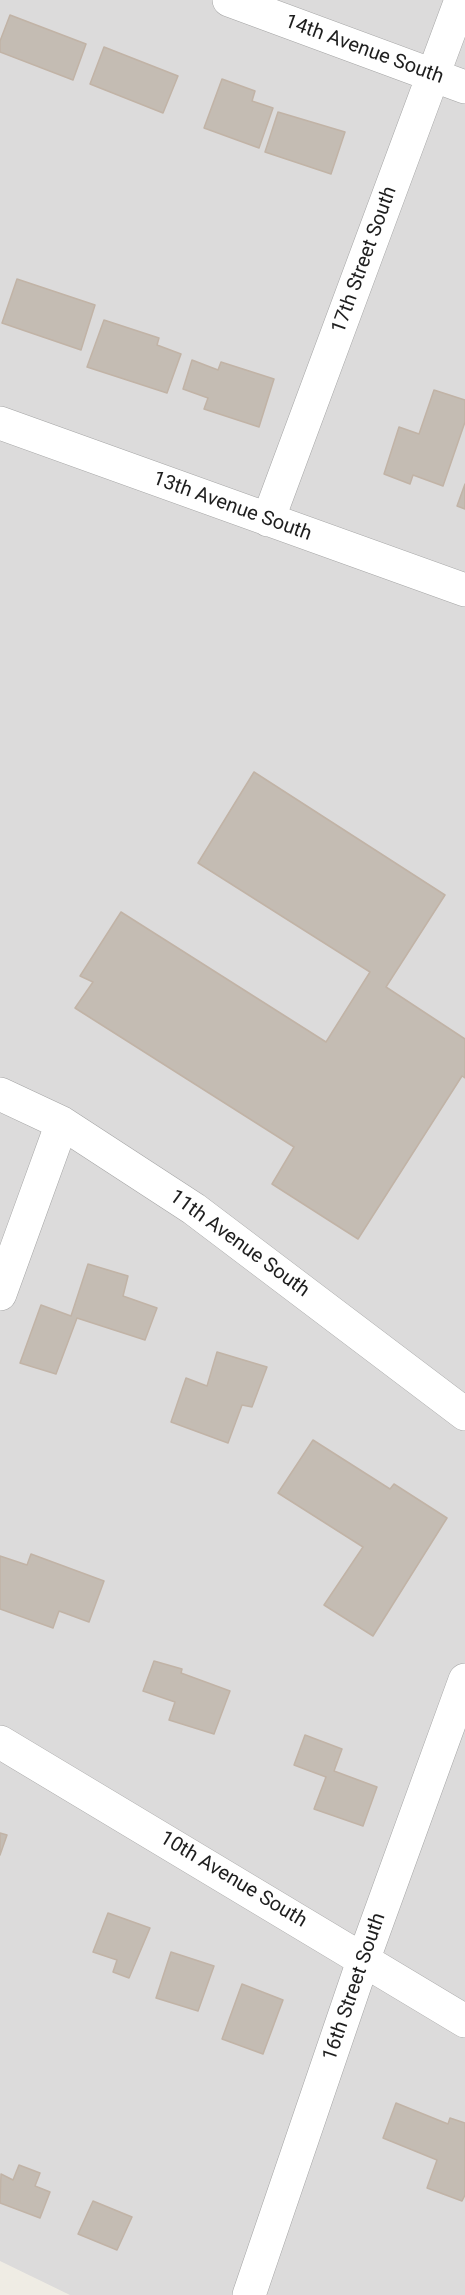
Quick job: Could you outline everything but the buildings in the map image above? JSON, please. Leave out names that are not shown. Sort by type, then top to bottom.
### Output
[{"type":"street","name":"14th Avenue South","points":[[229,0],[465,87]]},
{"type":"street","name":"17th Street South","points":[[268,520],[462,0]]},
{"type":"street","name":"13th Avenue South","points":[[0,423],[465,590]]},
{"type":"street","name":"11th Avenue South","points":[[0,1094],[62,1123],[194,1209],[465,1414]]},
{"type":"street","points":[[0,1294],[62,1123]]},
{"type":"street","name":"16th Street South","points":[[249,2295],[364,1958],[465,1680]]},
{"type":"street","name":"10th Avenue South","points":[[0,1742],[364,1958],[465,2021]]},
{"type":"shaded area","points":[[0,0],[465,0],[465,2295],[70,2295],[0,2261]]}]
